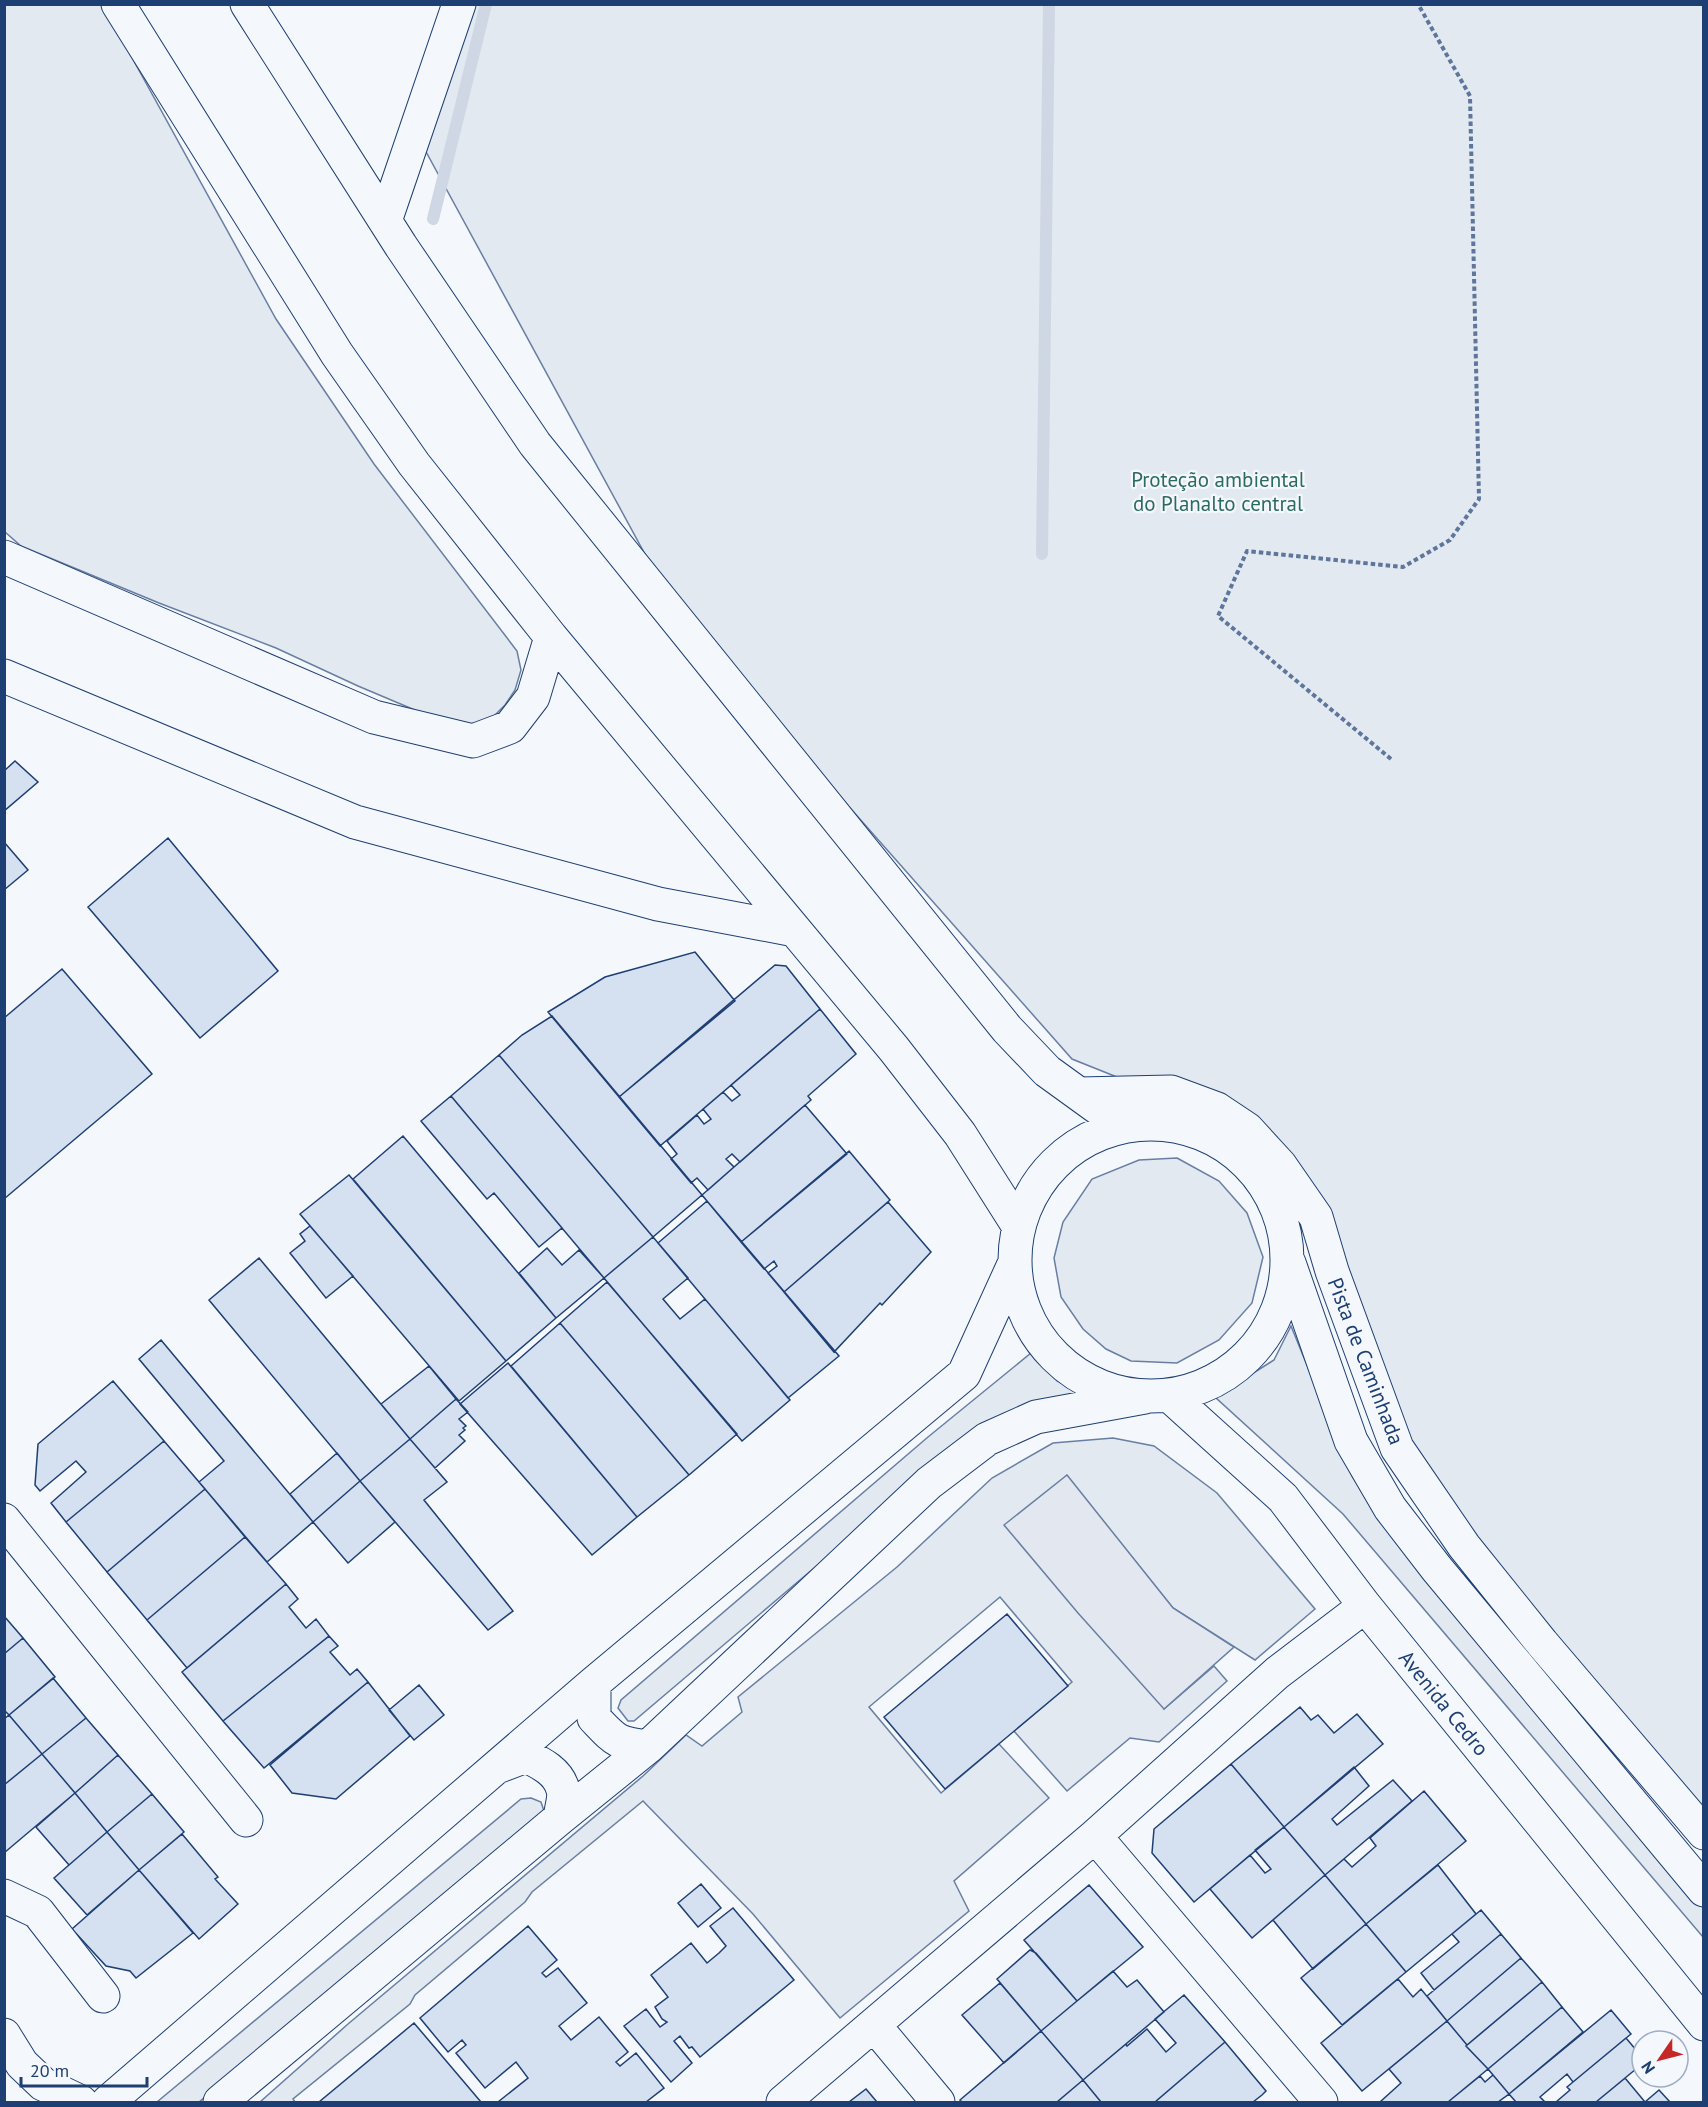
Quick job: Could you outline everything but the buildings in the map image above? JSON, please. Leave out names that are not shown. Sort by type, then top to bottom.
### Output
[{"type":"street","points":[[118,4],[337,354],[414,464],[551,637],[894,1049],[960,1134],[1019,1227]]},
{"type":"street","points":[[247,4],[385,221],[535,444],[1008,1029],[1047,1071],[1123,1126]]},
{"type":"street","points":[[385,221],[459,4]]},
{"type":"street","points":[[4,557],[374,717],[473,741],[510,727],[533,697],[551,637]]},
{"type":"street","points":[[4,676],[355,822],[658,903],[795,930]]},
{"type":"street","name":"Pista de Caminhada","points":[[1079,1094],[1171,1092],[1217,1109],[1247,1129],[1280,1166],[1316,1217],[1332,1271],[1397,1448],[1464,1546],[1542,1643],[1704,1833]]},
{"type":"street","points":[[1157,1396],[1105,1389],[1069,1369],[1040,1339],[1022,1302],[1015,1262],[1019,1227],[1033,1192],[1056,1162],[1087,1140],[1123,1126],[1163,1124],[1202,1133],[1237,1154],[1265,1184],[1282,1221],[1288,1260],[1351,1441],[1389,1508],[1704,1890]]},
{"type":"street","points":[[219,2103],[648,1747],[929,1483],[987,1439],[1036,1417],[1157,1396],[1217,1381],[1255,1350],[1279,1308],[1288,1260]]},
{"type":"street","points":[[108,2103],[594,1683],[964,1374],[1015,1262]]},
{"type":"street","name":"Avenida Cedro","points":[[1157,1396],[1283,1498],[1365,1606],[1699,2015]]},
{"type":"street","points":[[4,1520],[246,1820]]},
{"type":"street","points":[[783,2103],[1095,1836],[1277,1673],[1365,1606]]},
{"type":"street","points":[[594,1683],[594,1718],[622,1744],[648,1747]]},
{"type":"street","points":[[497,1767],[526,1756],[544,1764],[564,1790],[560,1818]]},
{"type":"street","points":[[1095,1836],[1321,2103]]},
{"type":"street","points":[[4,1896],[38,1912],[103,1996]]},
{"type":"street","points":[[874,2025],[938,2103]]},
{"type":"street","points":[[4,2035],[22,2064],[43,2084],[81,2103]]},
{"type":"path","points":[[1391,759],[1218,616],[1247,551],[1403,567],[1450,540],[1479,499],[1470,96],[1418,4]]},
{"type":"green space","points":[[4,5],[103,5],[276,319],[374,464],[517,651],[521,670],[515,690],[505,705],[490,720],[470,724],[448,724],[276,648],[21,546],[5,532]]},
{"type":"green space","name":"Proteção ambiental do Planalto central","points":[[463,5],[1703,5],[1703,1833],[1397,1448],[1332,1271],[1247,1129],[1072,1059],[828,783],[652,567],[412,126]]},
{"type":"green space","points":[[1177,1158],[1219,1181],[1247,1213],[1263,1257],[1252,1303],[1219,1340],[1177,1363],[1131,1361],[1106,1349],[1083,1329],[1061,1297],[1054,1258],[1063,1222],[1092,1179],[1139,1160]]},
{"type":"green space","points":[[1291,1326],[1352,1476],[1379,1520],[1703,1902],[1703,1937],[1343,1514],[1215,1397],[1274,1360]]},
{"type":"green space","points":[[1031,1353],[1057,1381],[1083,1394],[1002,1414],[912,1485],[634,1721],[628,1721],[618,1708],[621,1700],[928,1437]]},
{"type":"green space","points":[[1113,1438],[1154,1446],[1217,1493],[1315,1609],[1255,1660],[1173,1608],[1066,1475],[1164,1709],[1214,1666],[1227,1681],[1159,1742],[1130,1738],[1067,1791],[1014,1731],[1072,1682],[1000,1597],[869,1707],[941,1793],[999,1744],[1049,1798],[954,1881],[969,1911],[840,2018],[753,1914],[643,1801],[532,1892],[525,1902],[415,1995],[410,2004],[293,2099],[295,2102],[260,2102],[348,2024],[643,1776],[686,1735],[702,1746],[742,1712],[738,1697],[897,1567],[992,1478],[1053,1443]]},
{"type":"green space","points":[[531,1798],[541,1802],[544,1811],[199,2102],[157,2102],[521,1799]]},
{"type":"shaded area","points":[[1067,1475],[1173,1608],[1234,1647],[1164,1709],[1078,1613],[1004,1525]]},
{"type":"waterway","points":[[433,219],[486,4]]},
{"type":"waterway","points":[[1042,554],[1049,4]]}]
